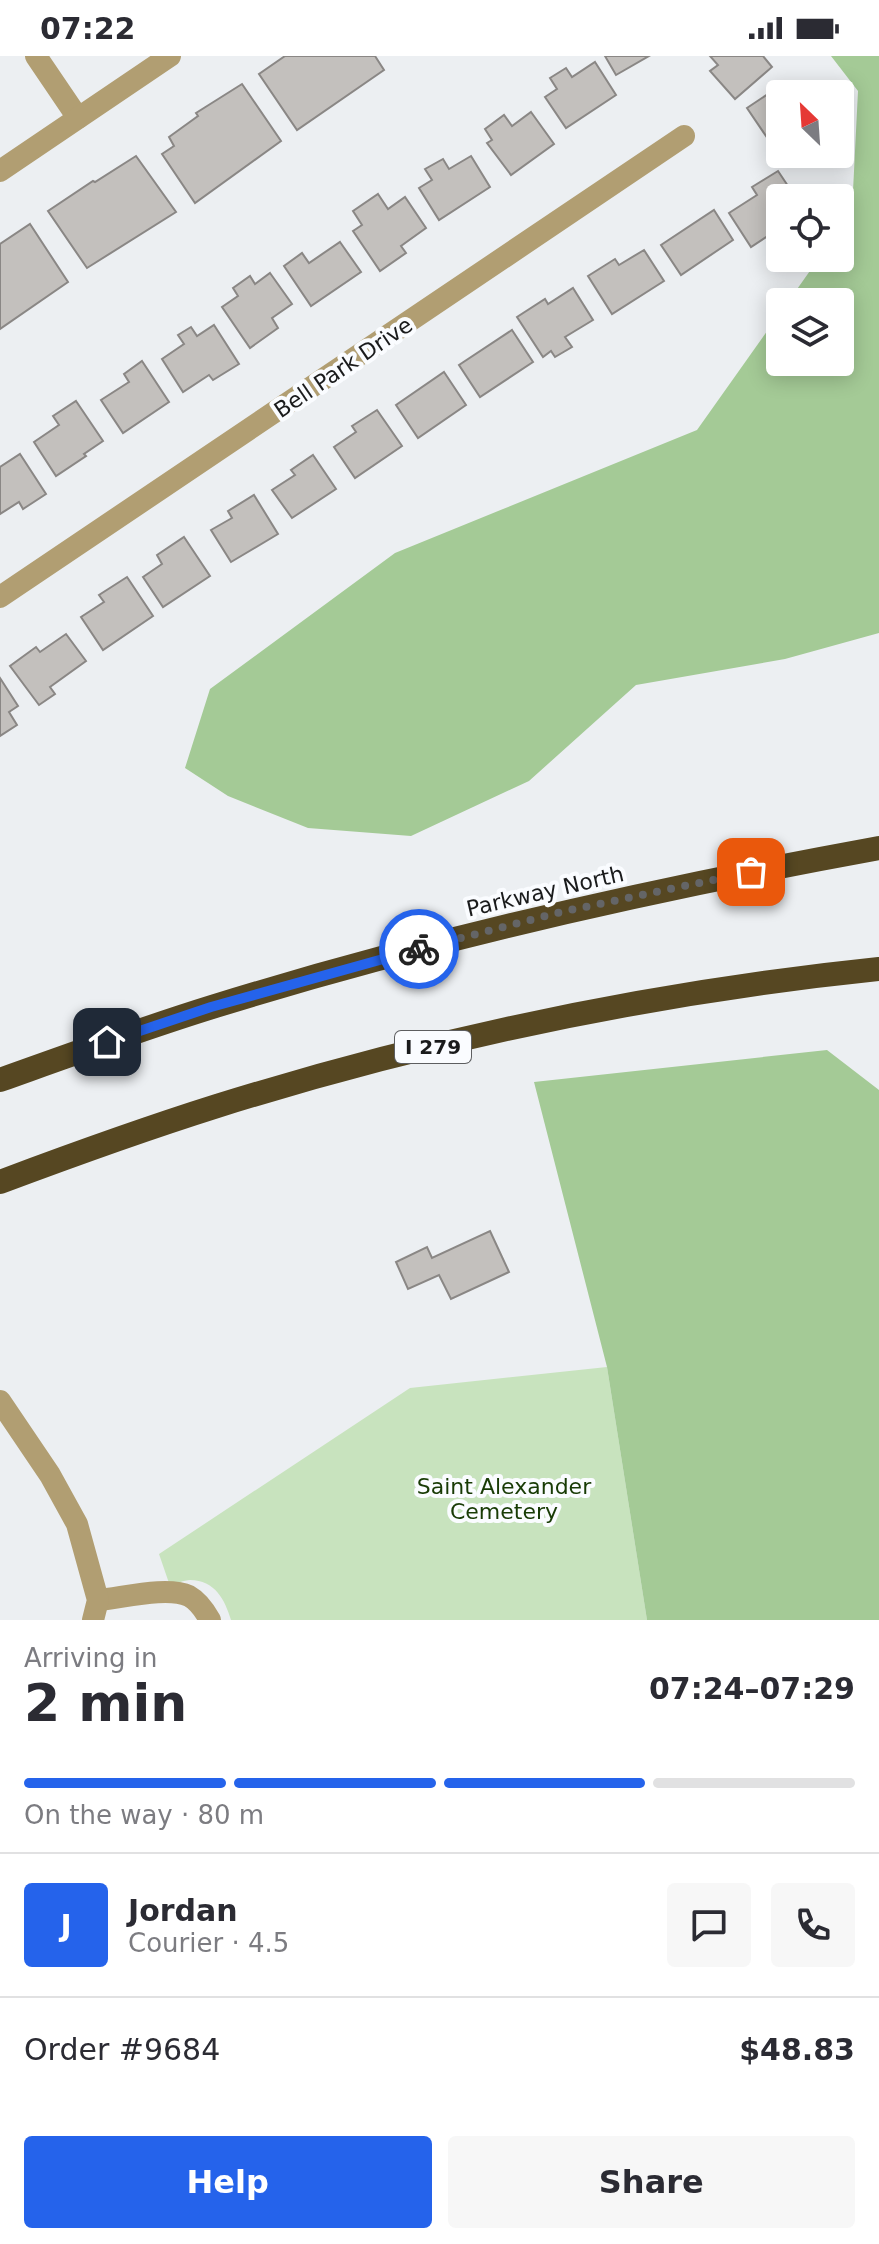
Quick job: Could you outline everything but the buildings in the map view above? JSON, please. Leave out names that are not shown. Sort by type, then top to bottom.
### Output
[{"type":"highway","name":"Parkway North","points":[[0,1080],[211,1007],[451,940],[675,887],[879,848]]},
{"type":"highway","name":"I 279","points":[[0,1182],[217,1106],[464,1039],[606,1008],[879,969]]},
{"type":"street","points":[[36,56],[78,118]]},
{"type":"street","points":[[0,171],[170,56]]},
{"type":"street","name":"Bell Park Drive","points":[[0,597],[684,136]]},
{"type":"street","points":[[0,1401],[50,1475],[77,1524],[96,1610],[173,1592],[191,1597],[210,1620]]},
{"type":"green space","points":[[831,56],[879,56],[879,633],[785,659],[636,685],[529,781],[411,836],[308,828],[228,796],[185,768],[210,689],[395,553],[697,430],[766,333],[766,376],[854,376],[854,288],[798,288],[809,272],[854,272],[853,184],[858,91],[854,80],[850,80]]},
{"type":"green space","points":[[827,1050],[879,1090],[879,1620],[647,1620],[607,1367],[534,1082]]},
{"type":"green space","name":"Saint Alexander Cemetery","points":[[607,1367],[647,1620],[231,1620],[218,1592],[206,1583],[190,1580],[170,1586],[159,1554],[410,1388]]},
{"type":"way so far","points":[[419,949],[561,912],[751,872]]},
{"type":"route","points":[[107,1042],[211,1007],[419,949]]}]
